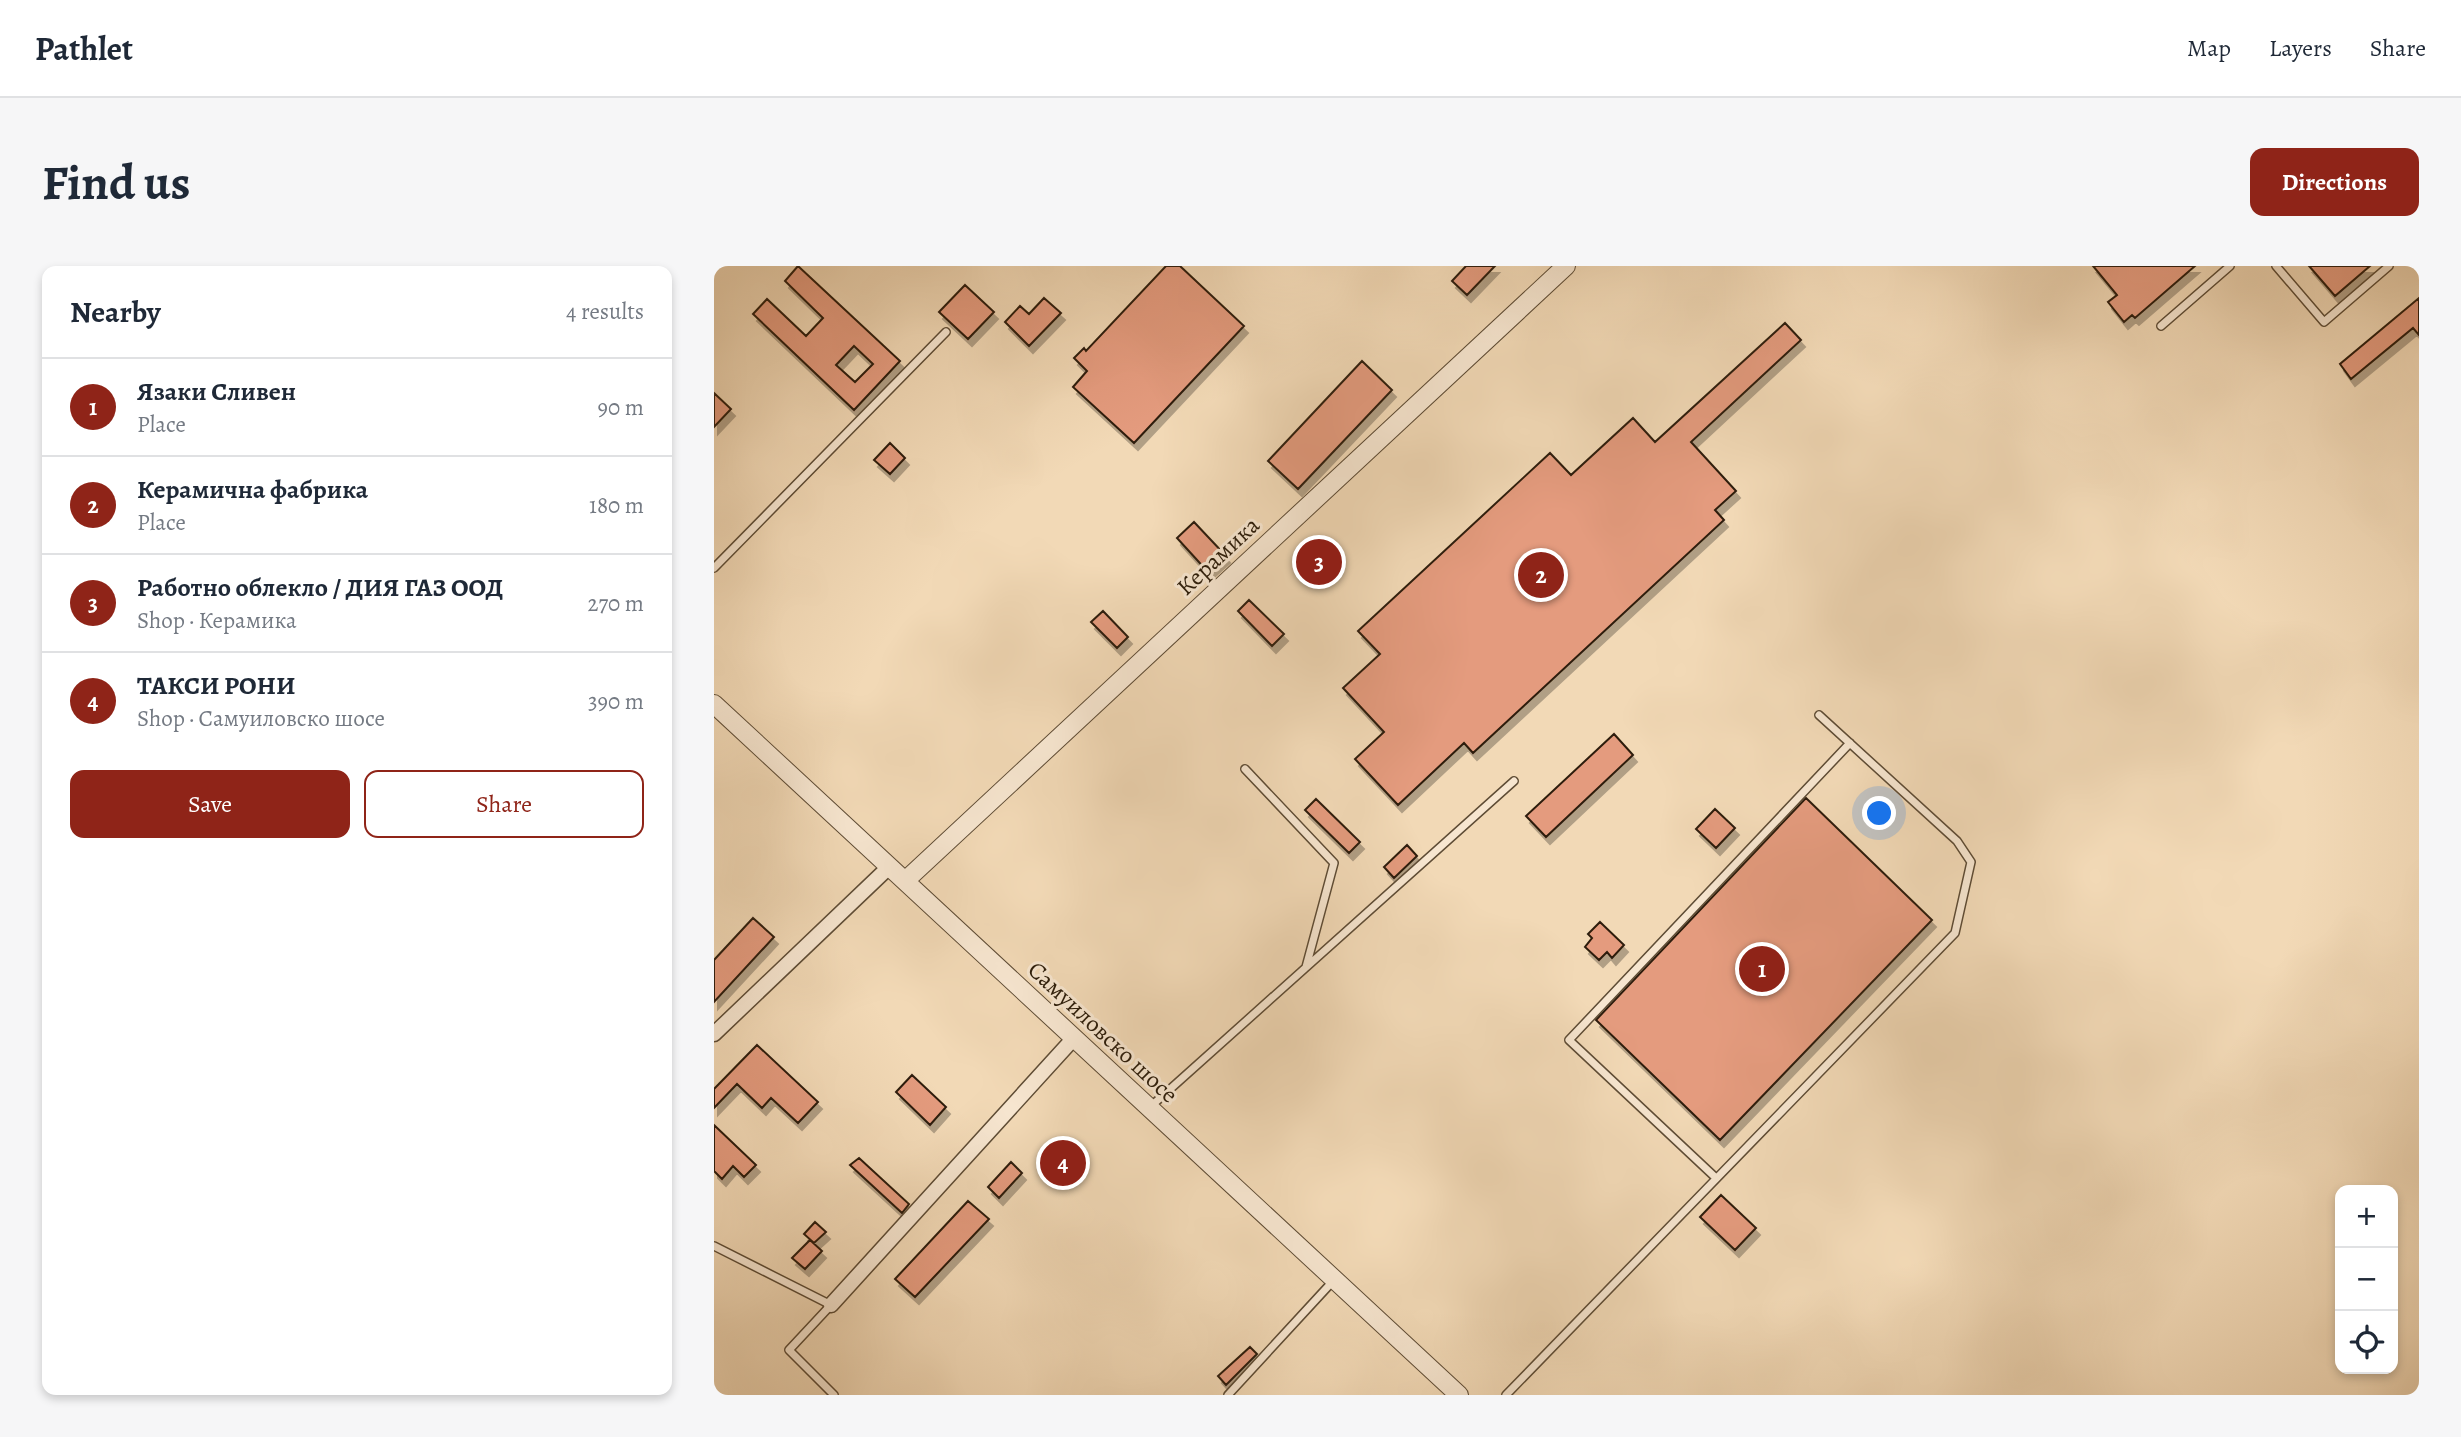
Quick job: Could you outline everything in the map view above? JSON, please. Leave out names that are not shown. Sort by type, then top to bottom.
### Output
[{"type":"street","name":"Керамика","points":[[905,881],[1566,266]]},
{"type":"street","name":"Самуиловско шосе","points":[[714,704],[1460,1395]]},
{"type":"street","points":[[714,1034],[889,867]]},
{"type":"street","points":[[831,1305],[1074,1038]]},
{"type":"lane","points":[[2276,266],[2324,322],[2389,266]]},
{"type":"lane","points":[[2161,326],[2224,268]]},
{"type":"lane","points":[[714,568],[946,332]]},
{"type":"lane","points":[[1506,1395],[1955,933],[1971,862],[1957,841],[1819,715]]},
{"type":"lane","points":[[1716,1178],[1569,1040],[1850,743]]},
{"type":"lane","points":[[1245,769],[1334,863],[1306,968]]},
{"type":"lane","points":[[1149,1108],[1514,782]]},
{"type":"lane","points":[[714,1246],[831,1305],[789,1350],[834,1395]]},
{"type":"lane","points":[[1228,1395],[1335,1280]]},
{"type":"building","points":[[798,266],[900,361],[854,410],[753,314],[767,299],[806,336],[823,318],[785,281]],"holes":[[[854,346],[873,364],[855,382],[836,365]]]},
{"type":"building","points":[[1166,266],[1180,266],[1244,326],[1134,443],[1073,387],[1087,371],[1074,358],[1084,348],[1086,351]]},
{"type":"building","points":[[1466,266],[1495,266],[1467,295],[1452,281]]},
{"type":"building","points":[[2093,266],[2195,266],[2135,318],[2132,315],[2124,322],[2108,302],[2117,295]]},
{"type":"building","points":[[2309,266],[2370,266],[2335,296]]},
{"type":"building","points":[[965,285],[994,312],[968,339],[939,312]]},
{"type":"building","points":[[1044,298],[1061,313],[1029,346],[1005,322],[1020,306],[1029,314]]},
{"type":"building","points":[[2419,298],[2419,335],[2413,328],[2351,379],[2340,364]]},
{"type":"building","points":[[1785,323],[1801,340],[1691,442],[1736,491],[1715,510],[1724,520],[1473,753],[1464,743],[1398,805],[1355,759],[1384,732],[1343,688],[1380,654],[1358,631],[1550,453],[1571,475],[1633,418],[1655,442]]},
{"type":"building","points":[[1362,361],[1392,390],[1298,489],[1268,461]]},
{"type":"building","points":[[714,393],[731,409],[714,427]]},
{"type":"building","points":[[890,443],[905,458],[890,474],[874,460]]},
{"type":"building","points":[[1194,522],[1226,556],[1208,572],[1177,538]]},
{"type":"building","points":[[1249,600],[1284,634],[1272,646],[1238,611]]},
{"type":"building","points":[[1103,611],[1128,637],[1117,648],[1091,622]]},
{"type":"building","points":[[1614,734],[1633,755],[1546,837],[1526,816]]},
{"type":"building","points":[[1806,798],[1932,920],[1720,1140],[1596,1020]]},
{"type":"building","points":[[1316,799],[1360,842],[1349,853],[1305,810]]},
{"type":"building","points":[[1715,809],[1735,828],[1716,848],[1696,829]]},
{"type":"building","points":[[1407,845],[1417,856],[1394,878],[1384,867]]},
{"type":"building","points":[[753,918],[774,937],[714,1002],[714,960]]},
{"type":"building","points":[[1600,922],[1624,945],[1612,958],[1607,952],[1599,960],[1585,947],[1592,938],[1588,934]]},
{"type":"building","points":[[757,1045],[818,1102],[798,1123],[771,1098],[762,1108],[737,1084],[714,1108],[714,1089]]},
{"type":"building","points":[[912,1075],[946,1107],[930,1125],[896,1092]]},
{"type":"building","points":[[714,1125],[756,1165],[744,1177],[733,1166],[722,1179],[714,1171]]},
{"type":"building","points":[[859,1158],[909,1204],[902,1213],[850,1165]]},
{"type":"building","points":[[1011,1162],[1022,1173],[999,1198],[988,1187]]},
{"type":"building","points":[[1721,1195],[1756,1228],[1735,1250],[1700,1217]]},
{"type":"building","points":[[968,1201],[989,1219],[915,1297],[895,1279]]},
{"type":"building","points":[[815,1222],[826,1232],[814,1243],[804,1234]]},
{"type":"building","points":[[810,1240],[822,1251],[805,1269],[792,1258]]},
{"type":"building","points":[[1250,1347],[1257,1354],[1226,1385],[1218,1376]]},
{"type":"place","name":"Работно облекло / ДИЯ ГАЗ ООД","points":[[1319,562]]},
{"type":"place","name":"Керамична фабрика","points":[[1541,575]]},
{"type":"place","name":"Язаки Сливен","points":[[1762,969]]},
{"type":"place","name":"ТАКСИ РОНИ","points":[[1063,1163]]}]
